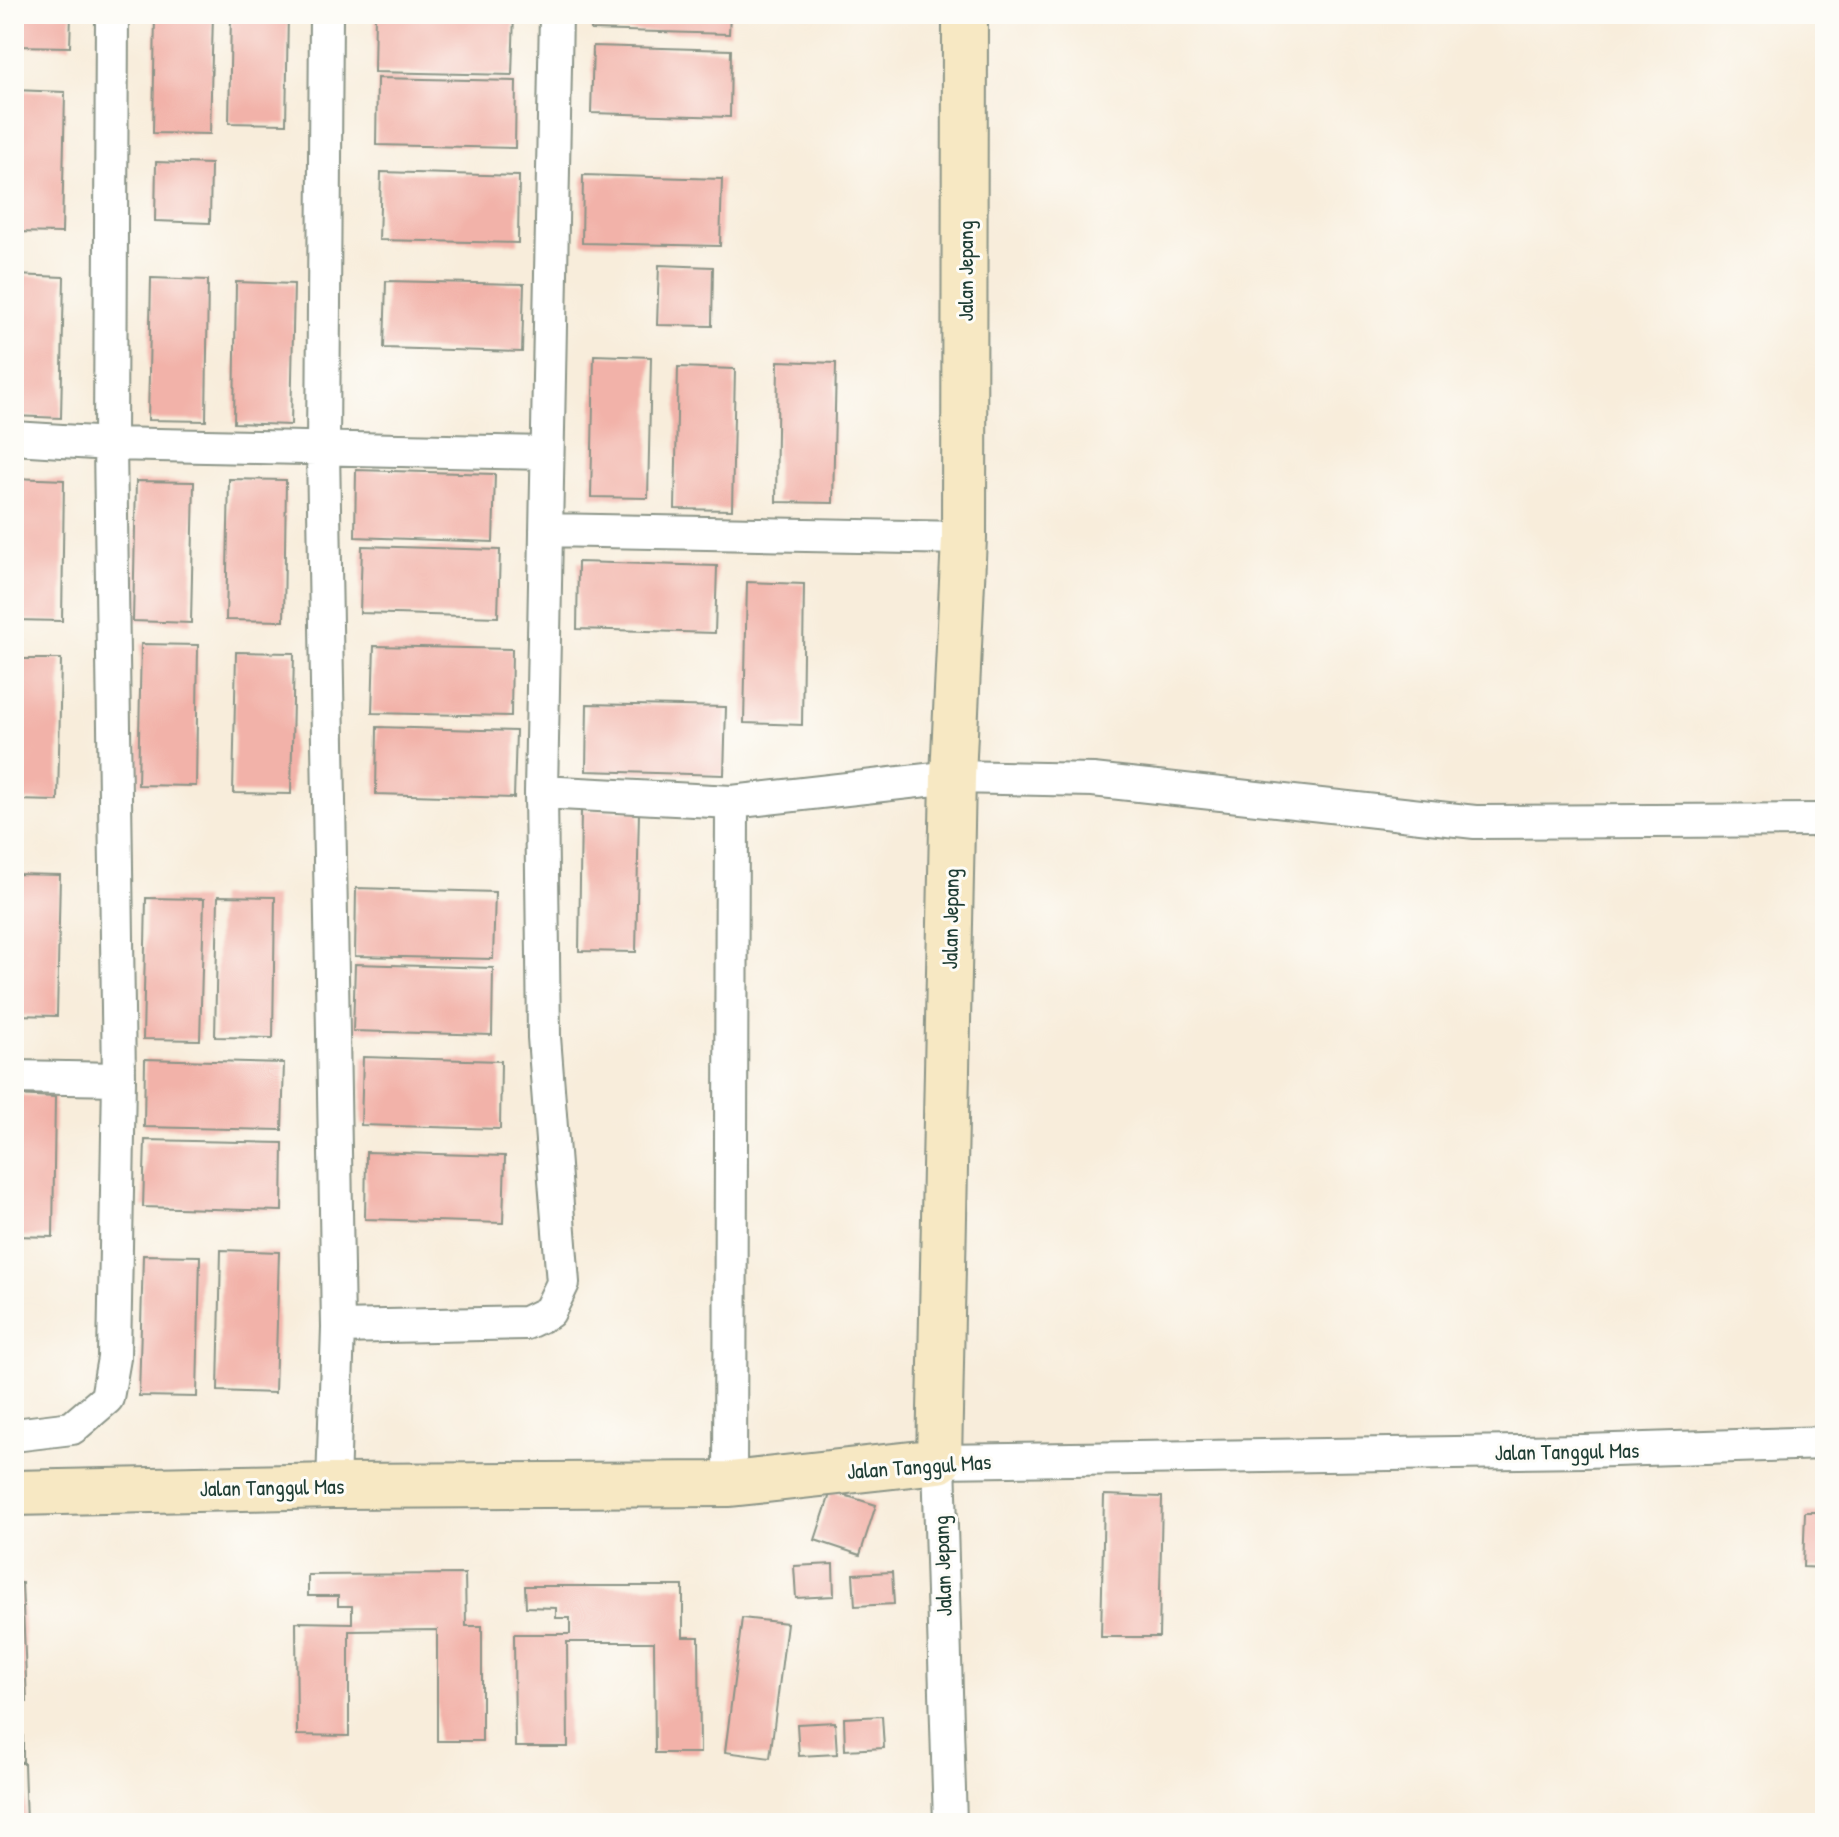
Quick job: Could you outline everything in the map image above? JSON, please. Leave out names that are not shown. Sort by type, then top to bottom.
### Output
[{"type":"street","points":[[14,1435],[72,1428],[107,1398],[114,1358],[119,1079],[110,444],[112,14]]},
{"type":"street","points":[[326,14],[323,449],[338,1327],[333,1486]]},
{"type":"street","points":[[338,1327],[526,1323],[549,1312],[563,1283],[544,1037],[541,792],[556,14]]},
{"type":"street","name":"Jalan Jepang","points":[[950,1823],[939,1461],[953,777],[964,538],[965,14]]},
{"type":"street","points":[[14,438],[110,444],[547,453]]},
{"type":"street","points":[[546,530],[964,538]]},
{"type":"street","points":[[541,792],[732,802],[953,777],[1093,780],[1475,822],[1825,820]]},
{"type":"street","points":[[730,1484],[732,802]]},
{"type":"street","points":[[14,1077],[119,1079]]},
{"type":"street","name":"Jalan Tanggul Mas","points":[[14,1493],[333,1486],[730,1484],[939,1461],[1584,1451],[1825,1443]]},
{"type":"building","points":[[14,14],[71,14],[70,47],[14,46]]},
{"type":"building","points":[[155,14],[213,14],[210,134],[153,133]]},
{"type":"building","points":[[231,14],[288,14],[286,124],[229,123]]},
{"type":"building","points":[[375,14],[514,14],[512,75],[374,72]]},
{"type":"building","points":[[591,14],[730,14],[729,34],[591,30]]},
{"type":"building","points":[[593,46],[731,50],[730,117],[591,113]]},
{"type":"building","points":[[377,78],[516,81],[515,148],[376,145]]},
{"type":"building","points":[[14,90],[65,92],[62,233],[14,232]]},
{"type":"building","points":[[156,162],[211,164],[210,223],[155,221]]},
{"type":"building","points":[[381,172],[519,176],[518,243],[379,240]]},
{"type":"building","points":[[583,175],[722,179],[720,246],[582,243]]},
{"type":"building","points":[[659,265],[713,267],[712,326],[657,325]]},
{"type":"building","points":[[14,275],[64,277],[61,418],[14,416]]},
{"type":"building","points":[[151,278],[208,280],[206,421],[148,420]]},
{"type":"building","points":[[386,281],[524,284],[522,352],[384,348]]},
{"type":"building","points":[[236,282],[294,284],[291,425],[234,423]]},
{"type":"building","points":[[594,355],[651,357],[648,498],[591,497]]},
{"type":"building","points":[[778,361],[836,363],[833,503],[776,502]]},
{"type":"building","points":[[678,367],[735,369],[732,510],[675,509]]},
{"type":"building","points":[[356,470],[495,474],[493,542],[355,537]]},
{"type":"building","points":[[14,478],[64,480],[62,621],[14,620]]},
{"type":"building","points":[[229,479],[286,480],[284,621],[226,620]]},
{"type":"building","points":[[136,481],[194,482],[191,623],[133,621]]},
{"type":"building","points":[[362,546],[500,550],[498,617],[360,613]]},
{"type":"building","points":[[578,562],[717,566],[715,633],[577,629]]},
{"type":"building","points":[[747,582],[804,584],[802,725],[744,723]]},
{"type":"building","points":[[141,644],[198,645],[196,786],[138,785]]},
{"type":"building","points":[[374,646],[512,649],[511,716],[372,713]]},
{"type":"building","points":[[236,652],[294,653],[291,794],[233,793]]},
{"type":"building","points":[[14,659],[61,659],[58,801],[14,800]]},
{"type":"building","points":[[587,704],[726,707],[724,775],[586,771]]},
{"type":"building","points":[[377,727],[516,731],[514,798],[376,794]]},
{"type":"building","points":[[581,810],[639,811],[636,952],[579,951]]},
{"type":"building","points":[[14,874],[60,875],[57,1016],[14,1015]]},
{"type":"building","points":[[356,888],[495,892],[493,959],[355,956]]},
{"type":"building","points":[[218,896],[275,897],[273,1038],[215,1037]]},
{"type":"building","points":[[146,898],[204,899],[200,1040],[143,1039]]},
{"type":"building","points":[[355,964],[493,968],[492,1035],[353,1031]]},
{"type":"building","points":[[363,1057],[501,1061],[500,1129],[361,1125]]},
{"type":"building","points":[[145,1059],[284,1063],[282,1130],[144,1127]]},
{"type":"building","points":[[14,1095],[55,1097],[53,1237],[14,1236]]},
{"type":"building","points":[[145,1140],[283,1143],[282,1211],[143,1207]]},
{"type":"building","points":[[366,1152],[505,1156],[503,1223],[365,1219]]},
{"type":"building","points":[[221,1250],[279,1252],[275,1393],[218,1391]]},
{"type":"building","points":[[143,1255],[200,1256],[197,1397],[139,1396]]},
{"type":"building","points":[[831,1491],[876,1505],[860,1555],[815,1540]]},
{"type":"building","points":[[1104,1495],[1162,1497],[1159,1637],[1101,1637]]},
{"type":"building","points":[[1805,1512],[1825,1512],[1825,1568],[1803,1567]]},
{"type":"building","points":[[833,1564],[834,1596],[796,1598],[794,1566]]},
{"type":"building","points":[[892,1572],[894,1604],[855,1606],[853,1574]]},
{"type":"building","points":[[465,1574],[466,1626],[482,1626],[482,1741],[437,1741],[437,1630],[349,1631],[349,1736],[297,1735],[296,1622],[352,1623],[352,1606],[338,1606],[338,1596],[308,1596],[308,1575]]},
{"type":"building","points":[[14,1583],[22,1583],[27,1702],[14,1702]]},
{"type":"building","points":[[525,1586],[683,1586],[683,1637],[699,1637],[700,1753],[655,1753],[654,1642],[567,1642],[568,1747],[515,1747],[514,1634],[570,1634],[570,1618],[556,1618],[556,1608],[526,1607]]},
{"type":"building","points":[[742,1618],[787,1623],[770,1758],[725,1752]]},
{"type":"building","points":[[882,1716],[884,1748],[845,1750],[844,1718]]},
{"type":"building","points":[[14,1717],[23,1717],[23,1762],[14,1761]]},
{"type":"building","points":[[835,1722],[837,1754],[799,1756],[797,1724]]},
{"type":"building","points":[[14,1763],[24,1763],[26,1823],[14,1823]]}]
